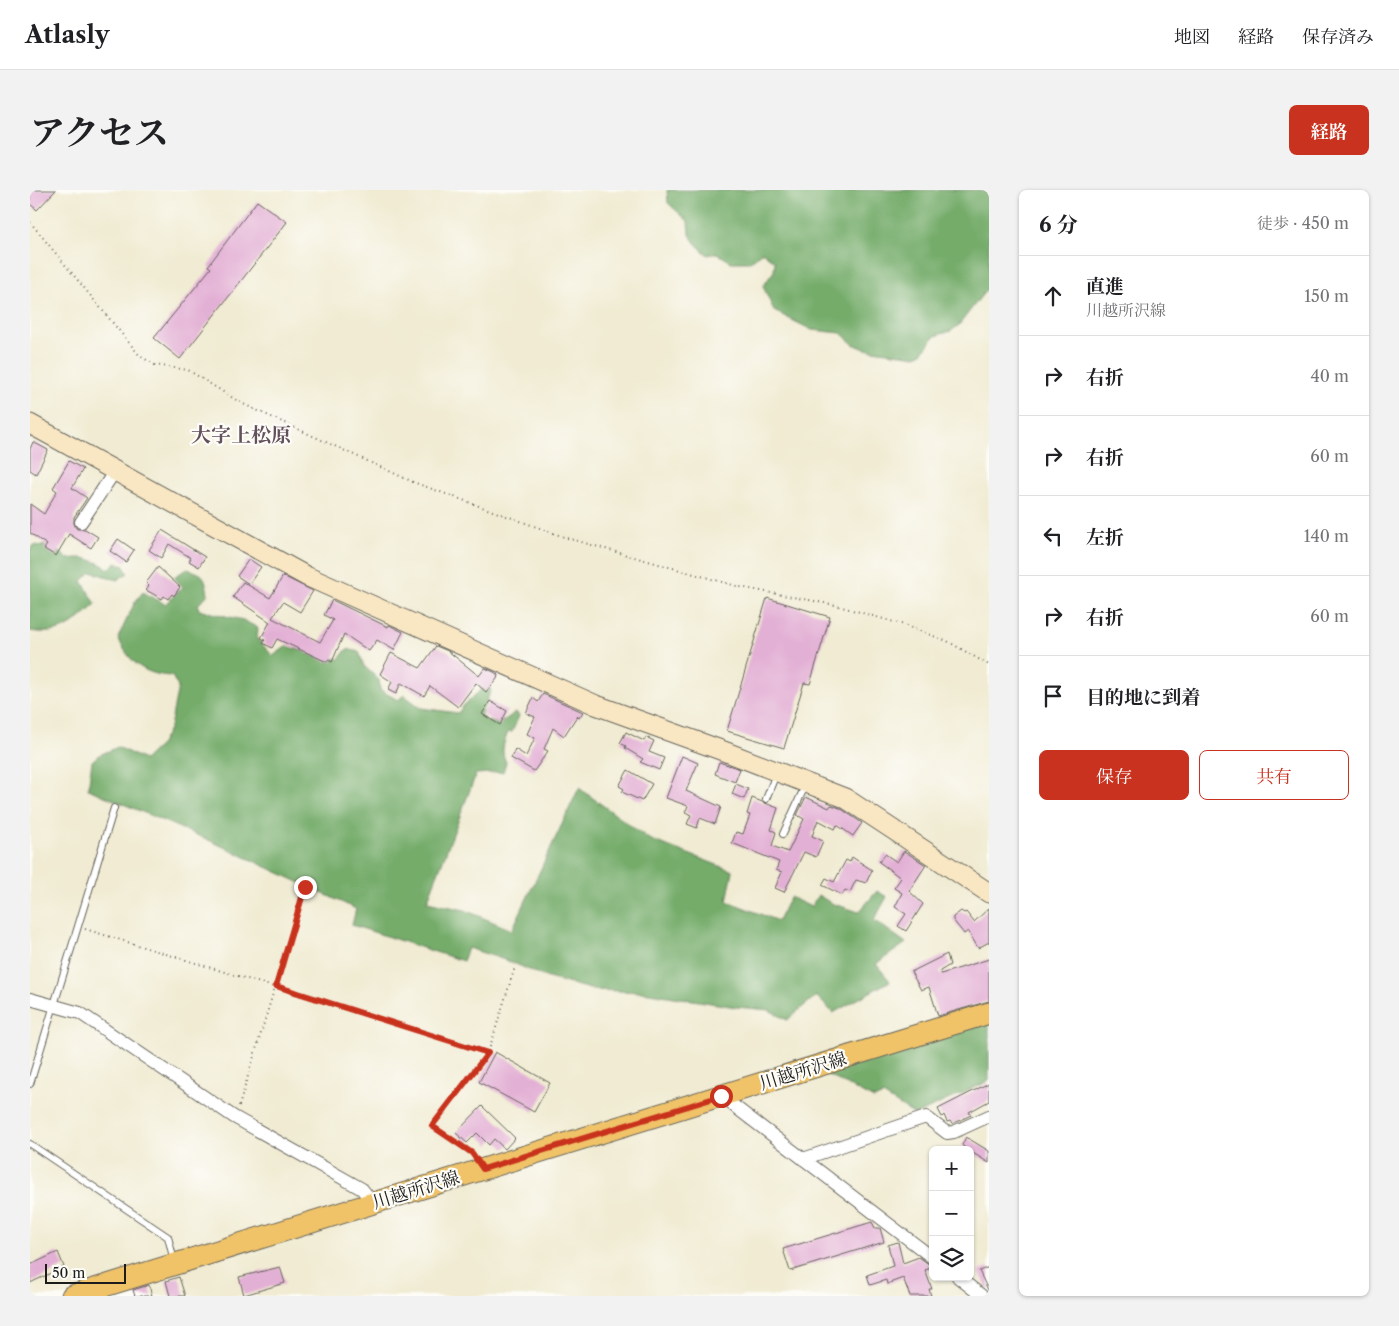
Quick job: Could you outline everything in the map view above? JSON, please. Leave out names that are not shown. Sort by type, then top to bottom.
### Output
[{"type":"main road","name":"川越所沢線","points":[[72,1296],[989,1014]]},
{"type":"street","points":[[30,424],[306,576],[596,706],[777,771],[845,798],[989,893]]},
{"type":"street","points":[[81,522],[115,471]]},
{"type":"street","points":[[30,999],[80,1013],[234,1117],[362,1189],[373,1203]]},
{"type":"street","points":[[721,1096],[929,1255]]},
{"type":"street","points":[[804,1159],[926,1116],[947,1133],[986,1120]]},
{"type":"street","points":[[963,1281],[982,1296]]},
{"type":"lane","points":[[766,799],[777,771]]},
{"type":"lane","points":[[783,834],[807,783]]},
{"type":"lane","points":[[30,1084],[114,808]]},
{"type":"lane","points":[[30,1144],[168,1237],[175,1264]]},
{"type":"path","points":[[30,222],[140,356],[149,363],[188,370],[241,403],[413,482],[567,538],[740,587],[836,606],[901,624],[947,641],[989,664]]},
{"type":"path","points":[[234,1117],[305,887]]},
{"type":"path","points":[[78,926],[488,1053]]},
{"type":"path","points":[[483,1169],[472,1153],[432,1126],[488,1053],[515,967]]},
{"type":"green space","points":[[667,190],[988,190],[986,195],[989,196],[989,286],[959,325],[951,331],[935,336],[921,354],[916,356],[865,349],[853,344],[841,333],[812,330],[774,311],[763,286],[774,271],[775,262],[762,252],[750,262],[731,262],[717,253],[708,255],[693,240],[689,232],[688,221],[668,203]]},
{"type":"green space","points":[[34,545],[54,547],[68,559],[79,558],[89,560],[109,569],[115,563],[123,565],[128,573],[117,580],[91,572],[82,581],[96,604],[73,623],[59,630],[51,632],[30,631],[30,548]]},
{"type":"green space","points":[[187,569],[201,574],[205,579],[208,594],[198,605],[199,610],[243,620],[258,628],[257,639],[273,656],[287,646],[324,658],[339,659],[347,649],[359,652],[364,666],[379,680],[380,690],[398,700],[404,695],[421,708],[458,713],[484,687],[489,687],[491,691],[480,715],[487,721],[499,724],[516,712],[519,716],[512,732],[508,732],[504,743],[503,754],[506,762],[503,772],[476,774],[427,902],[465,910],[512,930],[579,788],[649,839],[733,871],[727,901],[778,921],[790,897],[811,907],[818,895],[831,903],[859,912],[877,891],[887,897],[874,920],[906,943],[876,964],[890,981],[833,1013],[816,996],[787,1020],[769,1010],[736,1007],[643,992],[594,990],[548,978],[511,962],[468,948],[463,961],[352,925],[356,909],[213,842],[88,789],[92,761],[99,755],[118,747],[144,760],[161,744],[170,727],[178,687],[172,676],[153,673],[139,666],[133,661],[118,638],[135,602],[143,592],[165,604],[183,587],[174,577]]},
{"type":"green space","points":[[989,1022],[989,1081],[915,1115],[883,1095],[874,1099],[824,1073]]},
{"type":"building","points":[[30,190],[56,190],[37,210],[30,204]]},
{"type":"building","points":[[257,201],[287,222],[180,359],[154,338],[211,268],[208,266]]},
{"type":"building","points":[[33,442],[48,450],[36,474],[30,470],[30,449]]},
{"type":"building","points":[[69,461],[83,469],[72,488],[87,498],[74,517],[74,525],[77,529],[85,529],[98,537],[91,548],[69,534],[56,556],[44,549],[47,545],[30,533],[30,504],[44,514],[57,491],[53,488]]},
{"type":"building","points":[[162,530],[205,557],[199,567],[189,561],[191,558],[169,544],[161,558],[149,550]]},
{"type":"building","points":[[118,539],[134,550],[126,562],[110,551]]},
{"type":"building","points":[[249,559],[261,567],[249,584],[237,576]]},
{"type":"building","points":[[158,567],[180,587],[174,596],[172,594],[168,599],[164,596],[162,599],[146,590],[149,586],[146,583]]},
{"type":"building","points":[[283,576],[313,591],[300,612],[283,602],[272,618],[320,642],[333,620],[324,615],[332,600],[388,627],[389,625],[403,632],[394,650],[377,640],[369,651],[344,634],[332,662],[328,660],[327,662],[277,639],[272,648],[263,643],[265,640],[261,638],[270,622],[233,597],[243,582],[270,598]]},
{"type":"building","points":[[767,598],[830,617],[810,684],[804,683],[784,748],[727,731]]},
{"type":"building","points":[[436,646],[448,651],[479,676],[485,668],[498,675],[497,679],[486,692],[476,683],[458,707],[430,686],[424,696],[401,683],[396,694],[388,690],[392,682],[380,674],[391,653],[420,668]]},
{"type":"building","points":[[543,694],[583,712],[579,718],[577,716],[564,736],[553,728],[544,749],[548,751],[534,771],[511,758],[515,749],[526,756],[535,738],[527,734],[535,717],[526,713],[533,698],[538,702]]},
{"type":"building","points":[[490,701],[507,711],[500,725],[482,714]]},
{"type":"building","points":[[626,732],[644,741],[646,737],[654,741],[649,752],[664,758],[659,770],[640,762],[643,759],[620,743]]},
{"type":"building","points":[[682,756],[698,763],[686,791],[721,807],[715,824],[700,818],[697,828],[687,824],[691,815],[685,812],[688,806],[666,798]]},
{"type":"building","points":[[719,762],[740,769],[735,782],[715,774]]},
{"type":"building","points":[[628,770],[652,784],[642,801],[622,792],[624,789],[619,786]]},
{"type":"building","points":[[736,784],[748,789],[744,799],[732,794]]},
{"type":"building","points":[[806,797],[829,808],[831,805],[840,808],[862,823],[853,836],[837,825],[835,829],[818,820],[812,836],[823,841],[816,857],[804,852],[784,892],[775,888],[782,872],[776,870],[779,862],[732,843],[736,832],[743,834],[750,815],[747,814],[752,798],[778,808],[771,830],[776,832],[772,846],[788,852],[804,819],[797,815]]},
{"type":"building","points":[[904,851],[926,865],[909,891],[923,904],[906,931],[898,926],[906,914],[895,907],[902,893],[894,888],[901,878],[879,862],[885,854],[897,862]]},
{"type":"building","points":[[852,857],[872,870],[866,883],[856,880],[850,892],[845,890],[842,895],[822,885],[826,878],[834,882],[846,860],[850,862]]},
{"type":"building","points":[[989,908],[989,942],[978,948],[968,931],[964,934],[953,920],[953,917],[961,911],[966,912],[974,922]]},
{"type":"building","points":[[947,954],[950,965],[940,971],[941,974],[989,959],[989,1001],[938,1016],[929,987],[921,990],[911,972]]},
{"type":"building","points":[[495,1052],[550,1083],[534,1112],[479,1082]]},
{"type":"building","points":[[989,1083],[989,1101],[969,1112],[971,1115],[952,1124],[950,1121],[947,1122],[944,1115],[942,1117],[938,1109]]},
{"type":"building","points":[[482,1106],[515,1138],[505,1149],[494,1139],[489,1145],[477,1133],[467,1143],[456,1133]]},
{"type":"building","points":[[966,1137],[989,1151],[989,1163],[974,1154],[974,1146],[962,1145]]},
{"type":"building","points":[[872,1222],[875,1228],[880,1228],[884,1242],[790,1271],[783,1249]]},
{"type":"building","points":[[898,1242],[903,1263],[919,1257],[929,1264],[929,1269],[925,1270],[932,1289],[929,1289],[931,1296],[910,1296],[903,1278],[887,1284],[886,1280],[870,1285],[867,1275],[893,1266],[888,1245]]},
{"type":"building","points":[[58,1252],[64,1267],[30,1283],[30,1265]]},
{"type":"building","points":[[280,1267],[285,1283],[244,1295],[239,1277]]},
{"type":"building","points":[[989,1267],[989,1292],[979,1271]]},
{"type":"building","points":[[179,1277],[185,1296],[170,1296],[166,1281]]},
{"type":"building","points":[[149,1285],[152,1296],[135,1296],[133,1290]]},
{"type":"district","name":"大字上松原","points":[[241,435]]},
{"type":"route","points":[[305,887],[276,986],[488,1053],[432,1126],[472,1153],[483,1169],[721,1096]]}]
